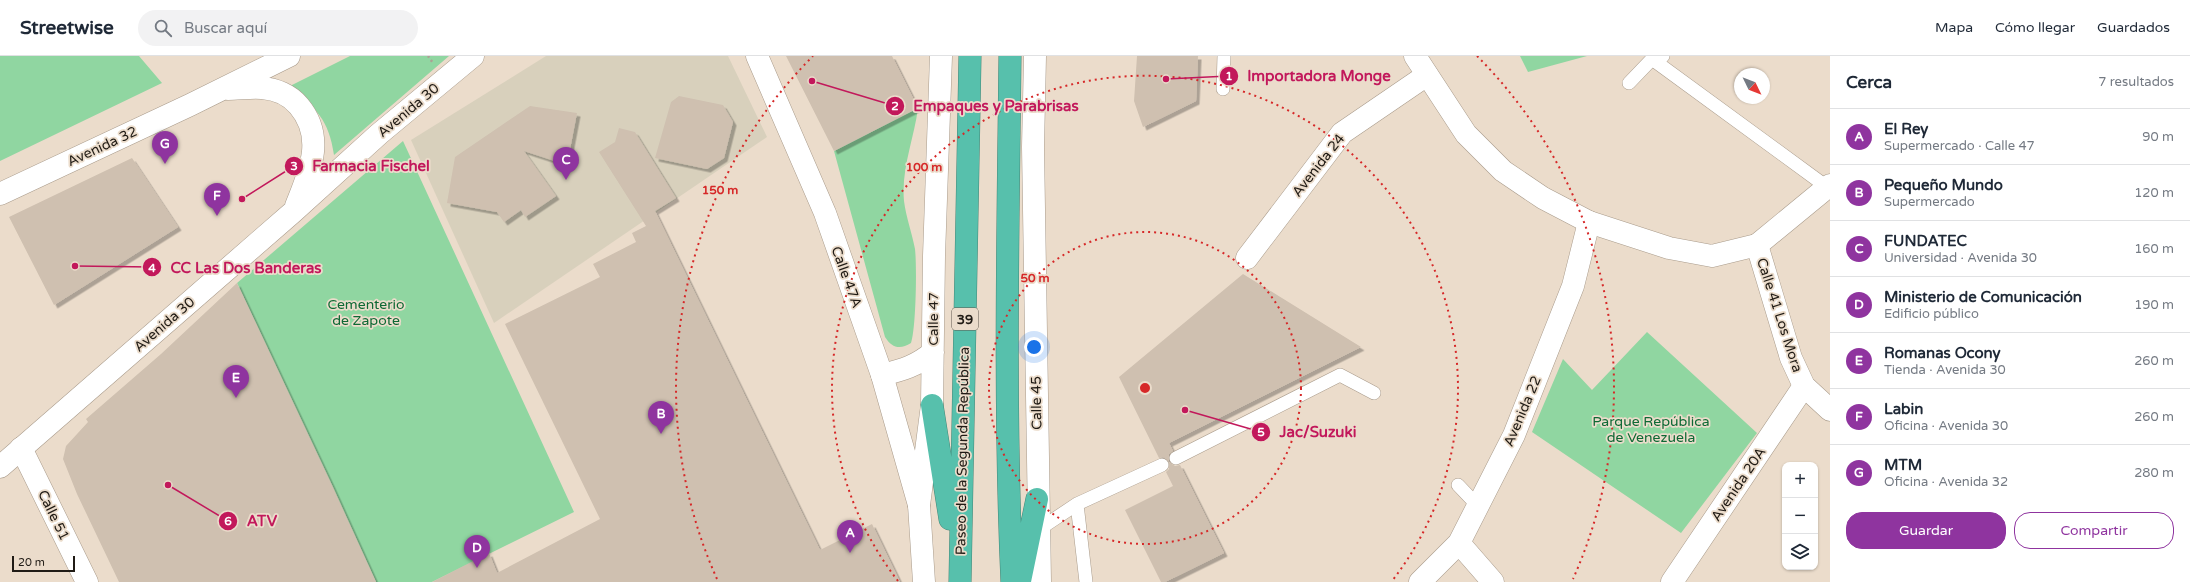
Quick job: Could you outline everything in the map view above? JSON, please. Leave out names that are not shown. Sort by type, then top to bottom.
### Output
[{"type":"highway","name":"Paseo de la Segunda República","points":[[960,578],[970,56]]},
{"type":"highway","points":[[1010,56],[1007,338],[1008,501],[1012,582]]},
{"type":"highway","points":[[932,405],[960,578]]},
{"type":"highway","points":[[1020,582],[1037,499]]},
{"type":"street","name":"Avenida 32","points":[[0,194],[289,56]]},
{"type":"street","name":"Avenida 30","points":[[0,466],[293,212],[379,134],[473,56]]},
{"type":"street","name":"Calle 47A","points":[[757,56],[825,213],[882,375],[919,505]]},
{"type":"street","name":"Calle 47","points":[[924,582],[919,505],[932,405],[934,256],[942,56]]},
{"type":"street","name":"Calle 45","points":[[1035,56],[1033,148],[1037,499],[1040,582]]},
{"type":"street","name":"Calle 41 Los Mora","points":[[1415,56],[1466,134],[1503,171],[1543,198],[1588,222],[1669,248],[1712,256],[1757,245],[1792,358],[1804,386],[1830,410]]},
{"type":"street","name":"Avenida 24","points":[[1247,258],[1342,133],[1427,76]]},
{"type":"street","points":[[221,89],[261,88],[273,90],[286,95],[306,114],[314,137],[314,151],[306,180],[293,212]]},
{"type":"street","points":[[1757,245],[1829,186]]},
{"type":"street","name":"Avenida 22","points":[[1420,582],[1459,543],[1514,435],[1567,301],[1588,222]]},
{"type":"street","points":[[882,375],[905,370],[920,363],[933,352]]},
{"type":"street","name":"Avenida 20A","points":[[1672,582],[1804,386]]},
{"type":"street","name":"Calle 51","points":[[20,448],[87,582]]},
{"type":"street","points":[[1459,543],[1494,582]]},
{"type":"lane","points":[[1223,89],[1224,56]]},
{"type":"lane","points":[[1629,83],[1658,57],[1829,186]]},
{"type":"lane","points":[[1176,458],[1340,375],[1374,392]]},
{"type":"lane","points":[[1038,530],[1077,504],[1162,465]]},
{"type":"lane","points":[[1458,485],[1478,506]]},
{"type":"lane","points":[[1077,504],[1086,582]]},
{"type":"shaded area","points":[[546,56],[728,56],[767,137],[494,323],[411,140]]},
{"type":"green space","points":[[0,56],[139,56],[162,83],[0,161]]},
{"type":"green space","points":[[350,56],[449,56],[334,155],[329,132],[320,115],[306,101],[288,87]]},
{"type":"green space","points":[[1520,56],[1587,56],[1528,72]]},
{"type":"green space","points":[[918,108],[904,177],[904,201],[916,257],[913,336],[911,343],[903,347],[896,347],[890,344],[885,337],[834,151]]},
{"type":"green space","name":"Cementerio de Zapote","points":[[403,141],[574,512],[432,582],[376,582],[237,283]]},
{"type":"green space","name":"Parque República de Venezuela","points":[[1647,332],[1757,433],[1681,533],[1532,432],[1563,359],[1592,390]]},
{"type":"building","points":[[786,56],[892,56],[918,108],[834,151]]},
{"type":"building","points":[[1137,56],[1198,56],[1196,101],[1143,127],[1134,101]]},
{"type":"building","points":[[679,96],[723,105],[733,122],[724,158],[707,169],[655,158],[671,102]]},
{"type":"building","points":[[530,106],[577,113],[567,165],[524,151],[556,196],[525,217],[521,210],[504,222],[497,212],[447,203],[455,157]]},
{"type":"building","points":[[619,128],[635,132],[676,198],[655,211],[820,550],[872,524],[900,582],[432,582],[489,553],[497,573],[600,519],[505,324],[600,277],[593,264],[636,242],[632,233],[646,226],[599,152],[615,142]]},
{"type":"building","points":[[132,158],[178,227],[54,305],[9,217]]},
{"type":"building","points":[[1243,274],[1361,347],[1169,443],[1173,451],[1169,454],[1169,461],[1163,457],[1159,458],[1119,377]]},
{"type":"building","points":[[237,283],[376,582],[119,582],[77,494],[63,459],[66,446],[88,422],[86,419],[161,354]]},
{"type":"building","points":[[1169,462],[1175,466],[1180,465],[1224,553],[1165,582],[1161,582],[1125,510],[1173,486],[1166,472],[1169,469]]},
{"type":"place","name":"Importadora Monge","points":[[1166,79]]},
{"type":"place","name":"Empaques y Parabrisas","points":[[812,81]]},
{"type":"place","name":"MTM","points":[[165,164]]},
{"type":"place","name":"FUNDATEC","points":[[566,180]]},
{"type":"place","name":"Farmacia Fischel","points":[[242,199]]},
{"type":"place","name":"Labin","points":[[217,216]]},
{"type":"place","name":"CC Las Dos Banderas","points":[[75,266]]},
{"type":"place","name":"Romanas Ocony","points":[[236,398]]},
{"type":"place","name":"Jac/Suzuki","points":[[1185,410]]},
{"type":"place","name":"Pequeño Mundo","points":[[661,434]]},
{"type":"place","name":"ATV","points":[[168,485]]},
{"type":"place","name":"El Rey","points":[[850,553]]},
{"type":"place","name":"Ministerio de Comunicación","points":[[477,568]]}]
